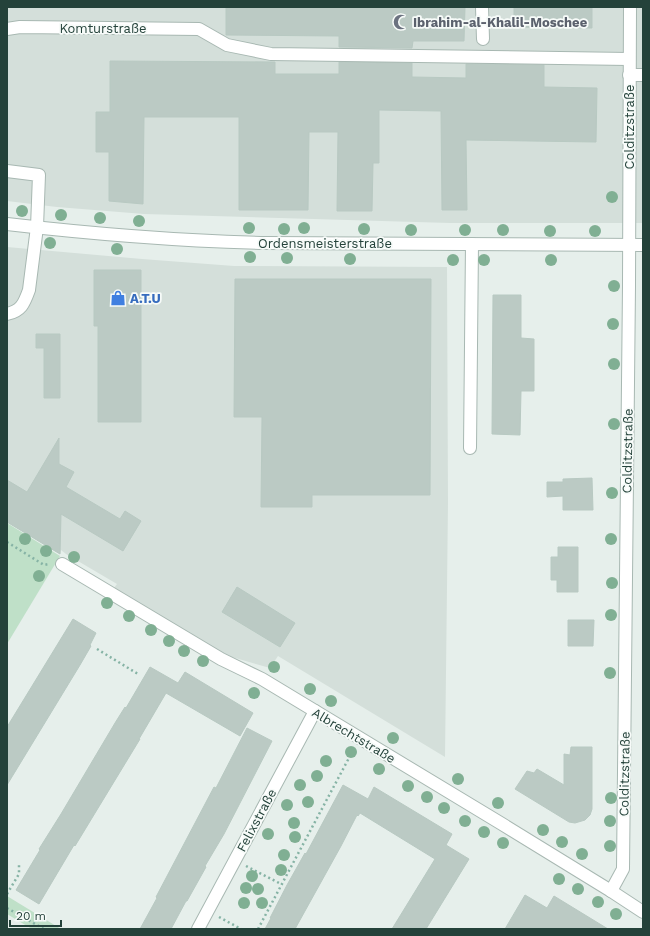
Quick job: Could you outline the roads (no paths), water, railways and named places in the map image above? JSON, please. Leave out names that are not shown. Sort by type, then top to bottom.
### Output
[{"type":"street","points":[[482,7],[483,38]]},
{"type":"street","name":"Colditzstraße","points":[[611,891],[623,869],[630,7]]},
{"type":"street","name":"Komturstraße","points":[[7,29],[20,27],[199,29],[227,45],[271,54],[629,59]]},
{"type":"street","points":[[629,75],[643,75]]},
{"type":"street","points":[[7,171],[39,175],[37,227],[29,290],[26,300],[21,307],[15,312],[7,314]]},
{"type":"street","name":"Ordensmeisterstraße","points":[[7,224],[87,232],[222,242],[643,245]]},
{"type":"street","points":[[470,448],[472,244]]},
{"type":"street","name":"Albrechtstraße","points":[[62,564],[221,659],[262,679],[502,824],[643,912]]},
{"type":"street","name":"Felixstraße","points":[[198,929],[315,712]]},
{"type":"place","name":"Ibrahim-al-Khalil-Moschee","points":[[401,22]]},
{"type":"place","name":"A.T.U","points":[[118,298]]}]
